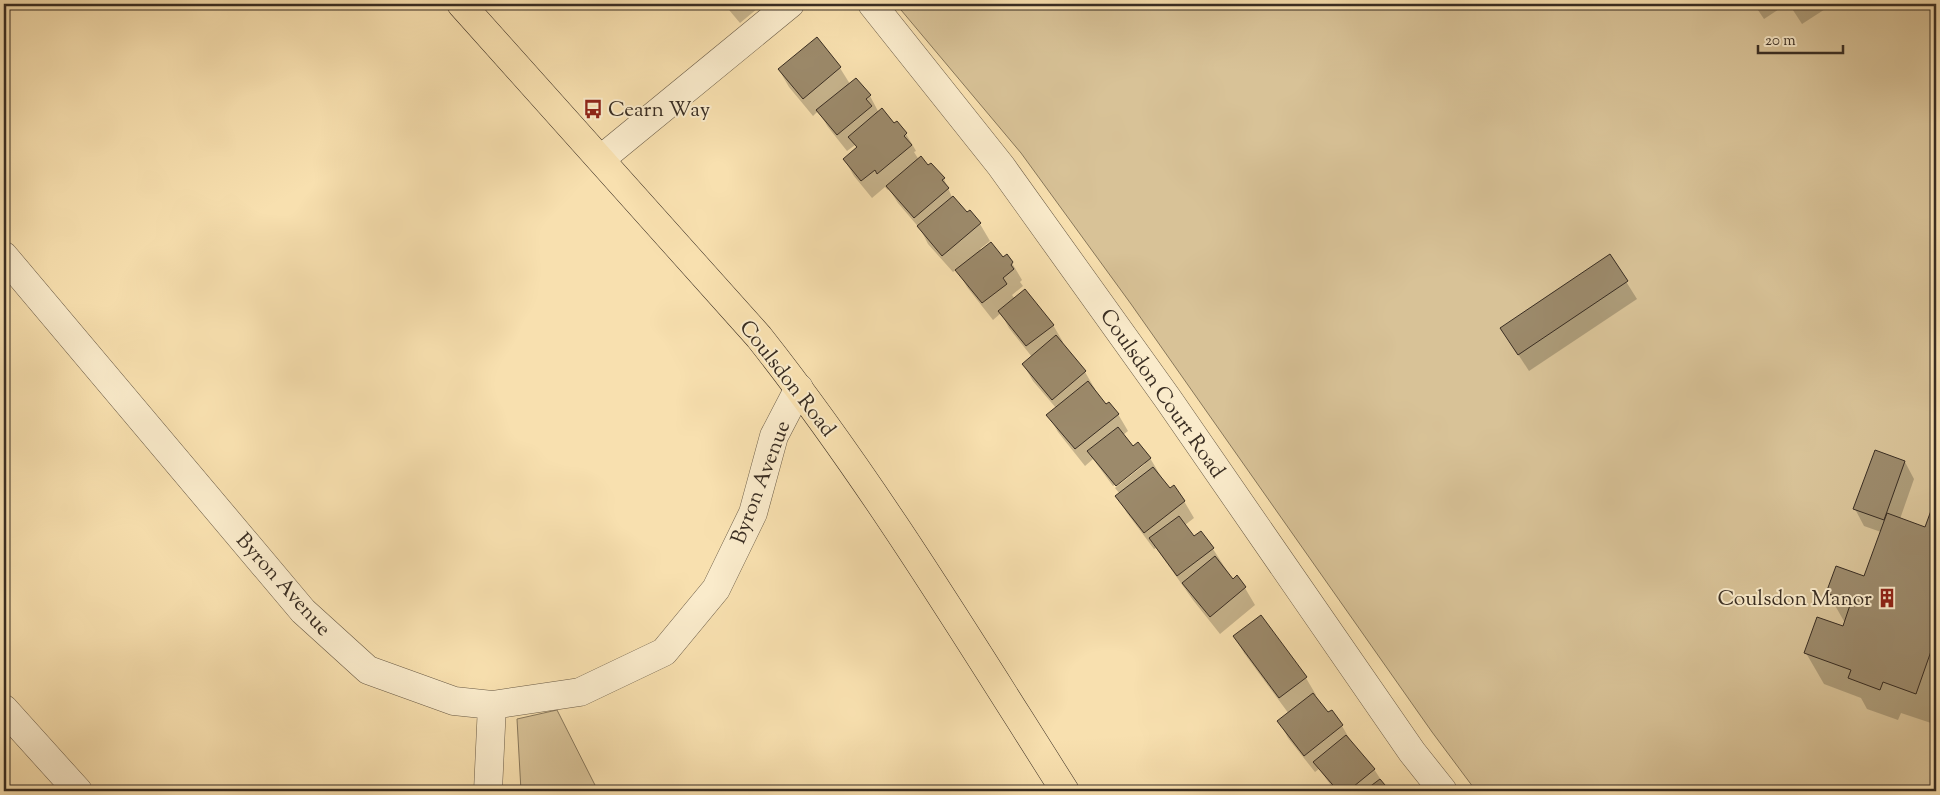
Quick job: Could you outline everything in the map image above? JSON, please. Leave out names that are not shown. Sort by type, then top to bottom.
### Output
[{"type":"main road","name":"Coulsdon Road","points":[[461,4],[759,337],[799,388],[898,527],[1064,791]]},
{"type":"street","points":[[601,160],[790,4]]},
{"type":"street","name":"Coulsdon Court Road","points":[[872,4],[1001,166],[1168,399],[1412,752],[1443,791]]},
{"type":"street","name":"Byron Avenue","points":[[4,256],[303,611],[368,670],[454,701],[492,705],[580,692],[664,652],[716,589],[753,513],[774,436],[799,388]]},
{"type":"street","points":[[488,791],[492,705]]},
{"type":"street","points":[[4,709],[78,791]]},
{"type":"shaded area","points":[[896,4],[1936,4],[1936,791],[1476,791],[1432,732],[1131,304],[1021,153]]},
{"type":"shaded area","points":[[557,710],[598,791],[521,791],[517,719]]},
{"type":"building","points":[[817,37],[841,67],[803,99],[778,69]]},
{"type":"building","points":[[856,78],[871,95],[866,99],[872,106],[837,135],[816,110]]},
{"type":"building","points":[[882,108],[894,123],[897,121],[907,133],[904,136],[912,145],[877,174],[875,170],[861,181],[843,159],[857,147],[848,137]]},
{"type":"building","points":[[921,156],[928,165],[931,163],[945,178],[942,180],[949,188],[914,218],[886,186]]},
{"type":"building","points":[[953,196],[967,212],[970,210],[981,223],[942,256],[917,226]]},
{"type":"building","points":[[991,242],[1003,257],[1007,254],[1013,262],[1011,265],[1014,269],[1003,278],[1007,284],[982,303],[955,270]]},
{"type":"building","points":[[1610,254],[1628,281],[1518,355],[1500,328]]},
{"type":"building","points":[[1025,289],[1054,325],[1026,346],[998,311]]},
{"type":"building","points":[[1056,335],[1086,371],[1052,400],[1022,364]]},
{"type":"building","points":[[1088,381],[1106,404],[1109,402],[1119,414],[1075,449],[1046,415]]},
{"type":"building","points":[[1118,427],[1133,446],[1138,442],[1151,458],[1116,486],[1087,451]]},
{"type":"building","points":[[1875,450],[1905,461],[1884,520],[1853,509]]},
{"type":"building","points":[[1153,467],[1170,488],[1174,485],[1185,501],[1144,533],[1115,496]]},
{"type":"building","name":"Coulsdon Manor","points":[[1936,497],[1936,637],[1916,694],[1883,682],[1880,690],[1848,678],[1851,670],[1804,653],[1817,617],[1843,626],[1851,602],[1826,593],[1836,566],[1864,576],[1887,513],[1925,527]]},
{"type":"building","points":[[1179,516],[1194,536],[1201,531],[1214,548],[1177,576],[1149,538]]},
{"type":"building","points":[[1215,556],[1233,579],[1237,575],[1246,587],[1210,617],[1182,583]]},
{"type":"building","points":[[1261,615],[1307,677],[1279,698],[1233,636]]},
{"type":"building","points":[[1313,693],[1328,712],[1332,710],[1343,725],[1304,756],[1277,721]]},
{"type":"building","points":[[1346,735],[1375,769],[1348,791],[1338,791],[1313,762]]},
{"type":"building","points":[[1380,779],[1390,791],[1364,791]]},
{"type":"place","name":"Cearn Way","points":[[593,109]]},
{"type":"place","name":"Coulsdon Manor","points":[[1887,598]]}]
